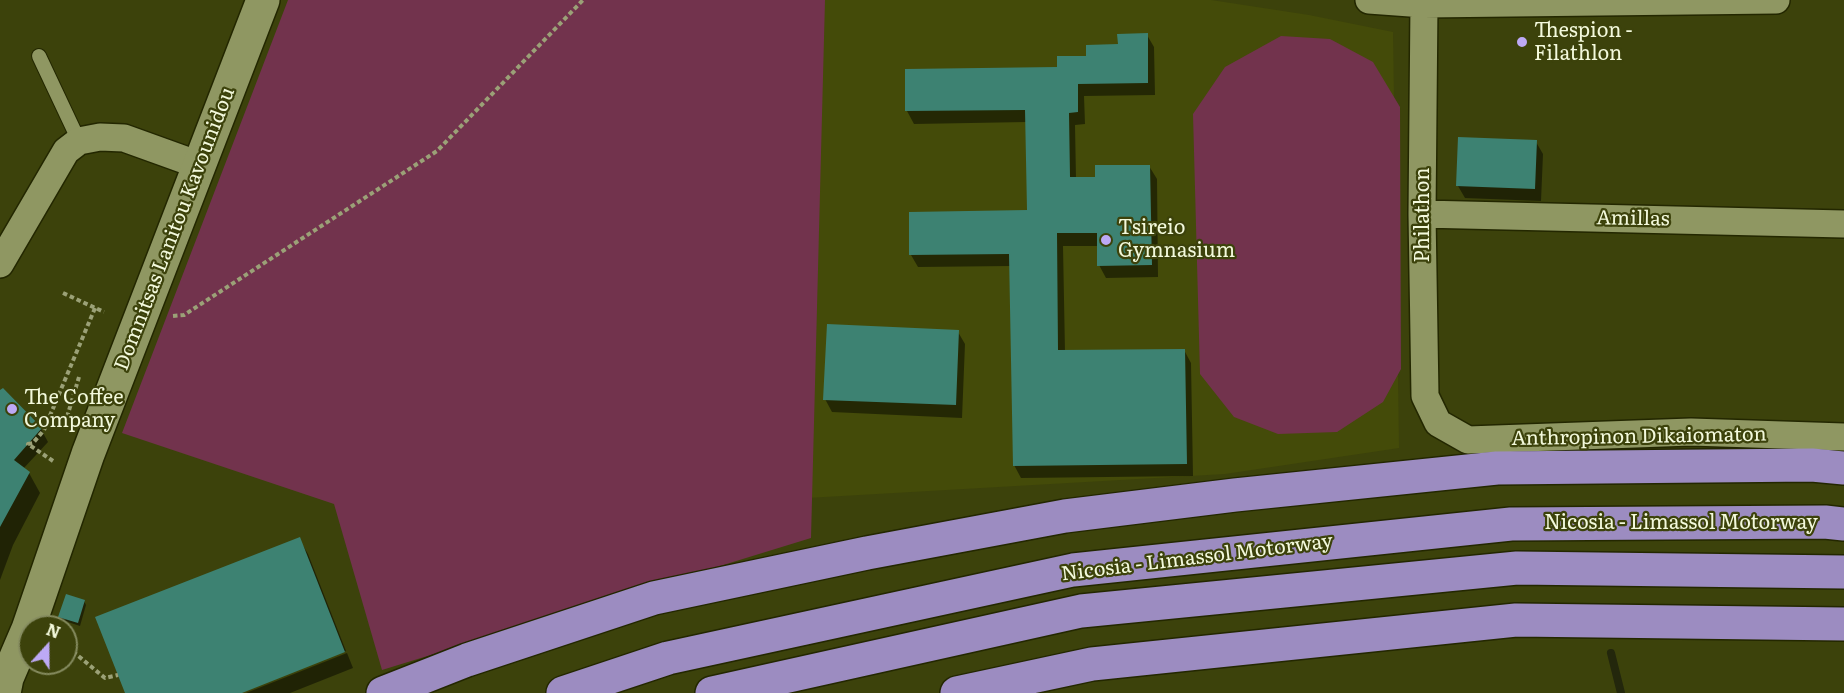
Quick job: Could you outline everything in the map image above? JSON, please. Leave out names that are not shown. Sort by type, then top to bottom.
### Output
[{"type":"highway","points":[[383,693],[467,660],[654,598],[867,553],[1065,516],[1235,495],[1497,468],[1812,465],[1844,468]]},
{"type":"highway","name":"Nicosia - Limassol Motorway","points":[[563,693],[668,658],[1073,570],[1511,524],[1825,522],[1844,524]]},
{"type":"highway","name":"Nicosia - Limassol Motorway","points":[[712,693],[1081,611],[1517,568],[1844,572]]},
{"type":"highway","points":[[957,693],[1092,664],[1516,620],[1844,624]]},
{"type":"highway","points":[[399,693],[467,660]]},
{"type":"street","name":"Domnitsas Lanitou Kavounidou","points":[[33,615],[88,454],[263,0]]},
{"type":"street","points":[[1369,0],[1424,4],[1776,0]]},
{"type":"street","name":"Philathon","points":[[1424,4],[1422,214],[1425,396],[1438,423]]},
{"type":"street","points":[[0,264],[66,151],[79,141],[100,136],[124,138],[199,165]]},
{"type":"street","name":"Amillas","points":[[1422,214],[1844,224]]},
{"type":"street","name":"Anthropinon Dikaiomaton","points":[[1438,423],[1468,440],[1691,432],[1844,437]]},
{"type":"street","name":"Domnitsas Lanitou Kavounidou","points":[[4,693],[7,678],[18,652]]},
{"type":"street","name":"Domnitsas Lanitou Kavounidou","points":[[22,693],[24,675]]},
{"type":"lane","points":[[39,56],[79,141]]},
{"type":"path","points":[[168,316],[184,315],[437,151],[583,0]]},
{"type":"path","points":[[63,293],[104,312]]},
{"type":"path","points":[[53,461],[28,444],[33,443],[44,430],[95,308]]},
{"type":"path","points":[[78,656],[105,678],[118,675]]},
{"type":"shaded area","points":[[288,0],[825,0],[811,538],[382,670],[334,504],[122,433]]},
{"type":"shaded area","name":"Tsireio Gymnasium","points":[[824,0],[1211,0],[1309,15],[1393,32],[1399,448],[1225,474],[807,498]]},
{"type":"shaded area","points":[[1281,36],[1330,39],[1373,62],[1400,107],[1401,369],[1383,402],[1337,432],[1278,434],[1234,417],[1200,374],[1193,114],[1225,67]]},
{"type":"building","points":[[1148,33],[1148,83],[1078,84],[1078,112],[1069,113],[1070,177],[1095,177],[1095,165],[1150,165],[1152,265],[1097,266],[1097,233],[1057,233],[1058,350],[1185,349],[1187,464],[1013,466],[1009,254],[909,255],[909,212],[1027,210],[1025,110],[905,111],[905,69],[1057,67],[1057,56],[1086,56],[1086,45],[1118,44],[1117,34]]},
{"type":"building","points":[[1458,137],[1537,140],[1535,189],[1456,186]]},
{"type":"building","points":[[827,324],[959,330],[956,405],[823,400]]},
{"type":"building","points":[[3,388],[42,428],[14,460],[30,472],[0,527],[0,390]]},
{"type":"building","points":[[300,537],[345,652],[242,693],[125,693],[95,617]]},
{"type":"building","points":[[66,594],[85,600],[78,623],[78,615],[59,615]]},
{"type":"waterway","points":[[1611,653],[1621,693]]},
{"type":"place","name":"Thespion - Filathlon","points":[[1522,42]]},
{"type":"place","name":"Tsireio Gymnasium","points":[[1106,240]]},
{"type":"place","name":"The Coffee Company","points":[[12,409]]}]
